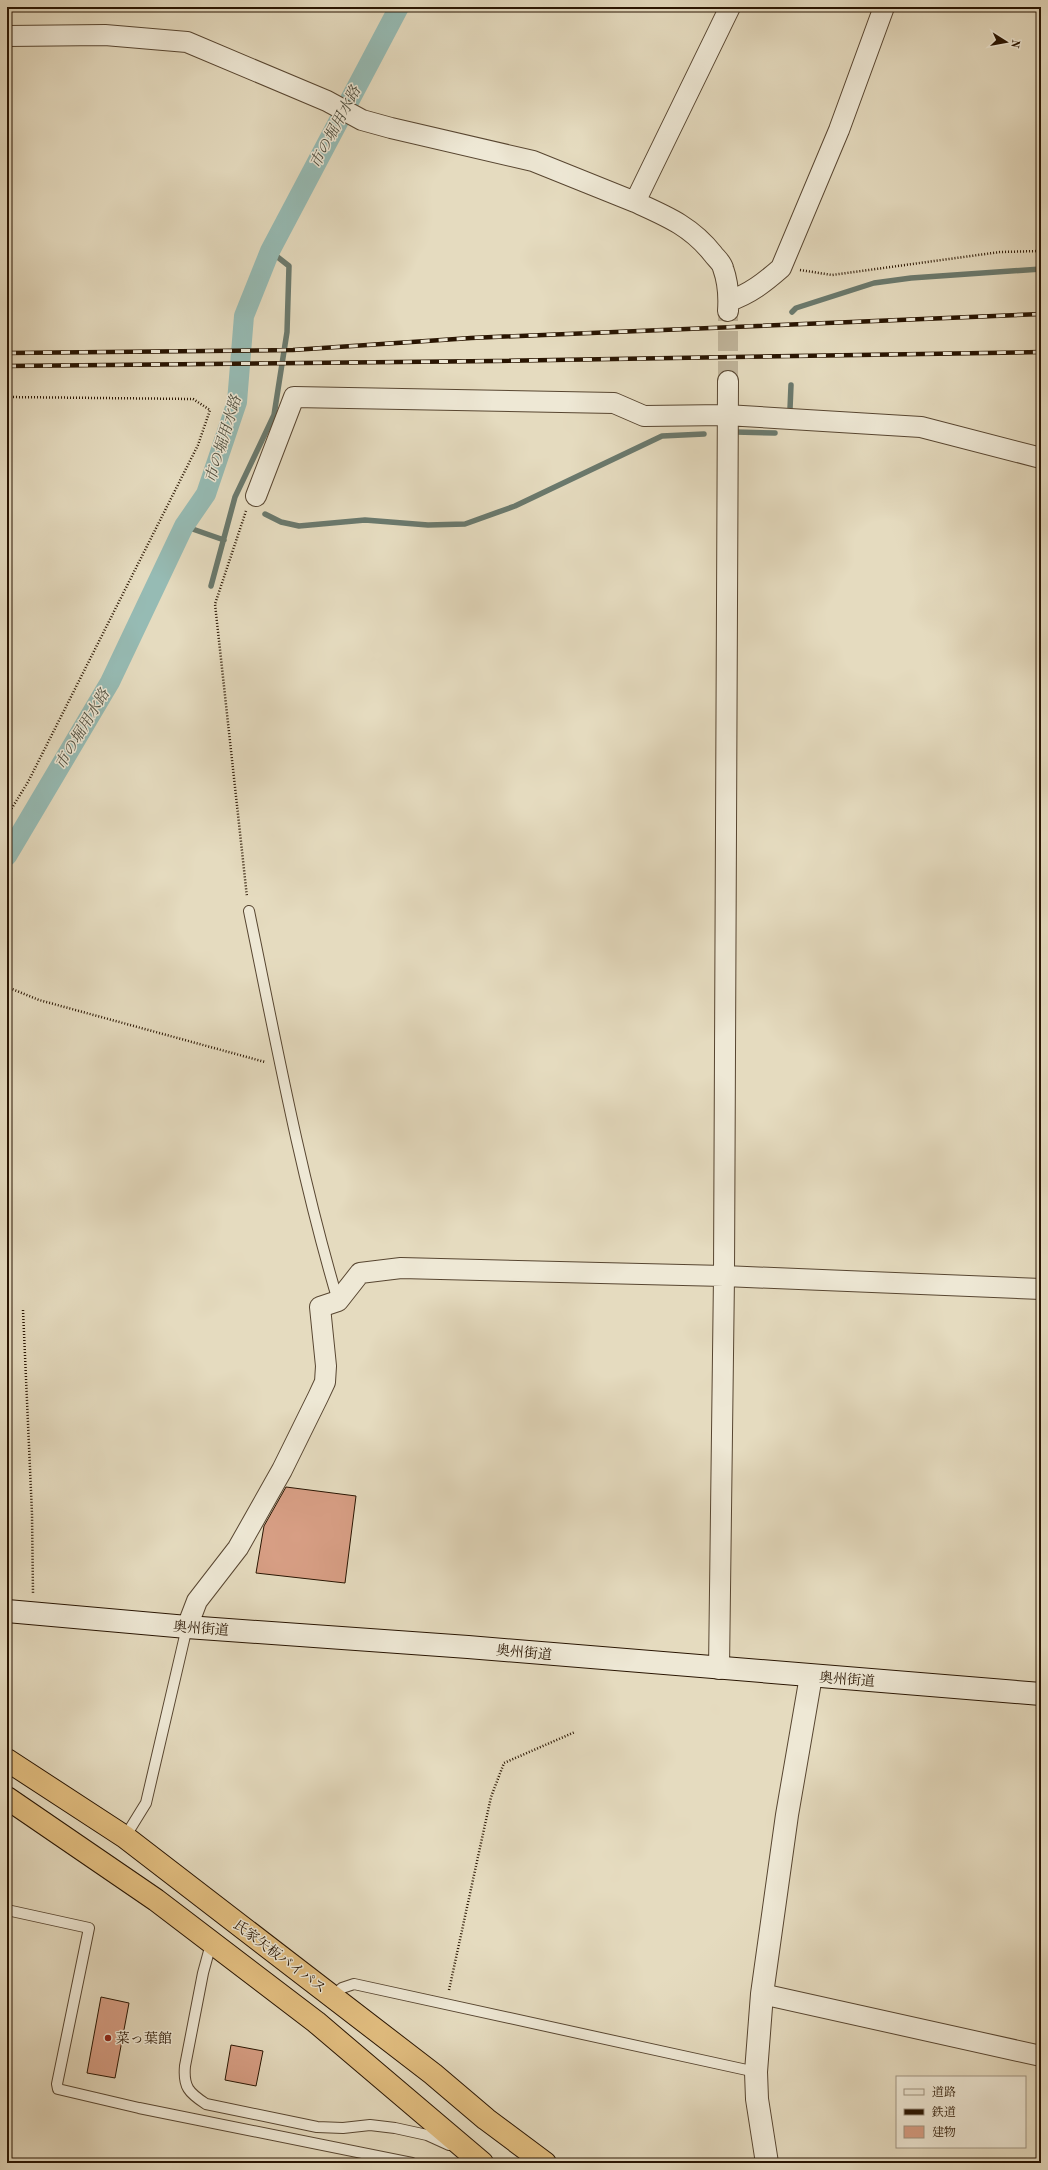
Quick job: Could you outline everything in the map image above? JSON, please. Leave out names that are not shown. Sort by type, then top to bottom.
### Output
[{"type":"highway","name":"氏家矢板バイパス","points":[[7,1760],[125,1837],[433,2074],[486,2119],[546,2163]]},
{"type":"highway","points":[[7,1798],[156,1900],[316,2022],[477,2159]]},
{"type":"main road","name":"奥州街道","points":[[7,1611],[187,1627],[468,1647],[719,1669],[1041,1694]]},
{"type":"main road","points":[[767,2163],[757,2099],[756,2072],[762,1994],[787,1815],[811,1676]]},
{"type":"street","points":[[635,202],[730,7]]},
{"type":"street","points":[[7,36],[105,35],[187,42],[327,101],[362,120],[533,161],[635,202],[679,222],[695,234],[723,267],[727,284],[728,306],[763,284],[782,268],[839,130],[884,7]]},
{"type":"street","points":[[719,1669],[724,1276],[726,415],[728,381]]},
{"type":"street","points":[[256,496],[294,397],[614,403],[644,416],[726,415],[921,427],[1041,458]]},
{"type":"street","points":[[187,1627],[197,1601],[238,1548],[307,1423],[325,1382],[326,1366],[320,1307],[338,1302],[360,1273],[401,1268],[724,1276],[1041,1289]]},
{"type":"street","points":[[762,1994],[1041,2056]]},
{"type":"lane","points":[[249,911],[278,1061],[317,1232],[338,1302]]},
{"type":"lane","points":[[125,1837],[146,1802],[187,1627]]},
{"type":"lane","points":[[7,1910],[89,1928],[58,2089],[139,2108],[412,2163]]},
{"type":"lane","points":[[216,1946],[209,1951],[203,1973],[185,2066],[184,2079],[189,2091],[196,2098],[206,2104],[317,2127],[343,2128],[370,2125],[426,2135],[477,2159]]},
{"type":"lane","points":[[333,1996],[342,1988],[354,1984],[446,2002],[756,2072]]},
{"type":"path","points":[[782,268],[832,274],[1000,252],[1041,252]]},
{"type":"path","points":[[7,397],[194,399],[210,410],[198,445],[28,782],[7,816]]},
{"type":"path","points":[[249,911],[215,604],[249,501],[256,496]]},
{"type":"path","points":[[7,987],[39,1000],[253,1060],[264,1062],[278,1061]]},
{"type":"path","points":[[23,1310],[32,1514],[33,1613]]},
{"type":"path","points":[[446,2002],[490,1797],[504,1763],[575,1732]]},
{"type":"building","points":[[286,1487],[356,1496],[345,1583],[256,1573],[264,1526]]},
{"type":"building","name":"菜っ葉館","points":[[101,1997],[129,2003],[115,2078],[87,2073]]},
{"type":"building","points":[[231,2045],[263,2051],[256,2086],[225,2080]]},
{"type":"waterway","name":"市の堀用水路","points":[[7,856],[110,682],[184,526],[206,494],[237,402],[244,316],[270,251],[399,7]]},
{"type":"waterway","points":[[211,586],[235,497],[274,415],[287,332],[289,266],[270,251]]},
{"type":"waterway","points":[[792,312],[796,308],[874,283],[911,278],[1041,269]]},
{"type":"waterway","points":[[790,409],[791,385]]},
{"type":"waterway","points":[[735,432],[775,433]]},
{"type":"waterway","points":[[265,514],[281,522],[299,526],[365,520],[428,525],[465,524],[515,506],[662,436],[704,434]]},
{"type":"waterway","points":[[184,526],[224,540]]},
{"type":"tunnel","points":[[728,311],[728,381]]},
{"type":"railway","points":[[7,353],[293,350],[471,338],[1041,314]]},
{"type":"railway","points":[[7,366],[495,361],[1041,352]]},
{"type":"place","name":"菜っ葉館","points":[[108,2038]]}]
